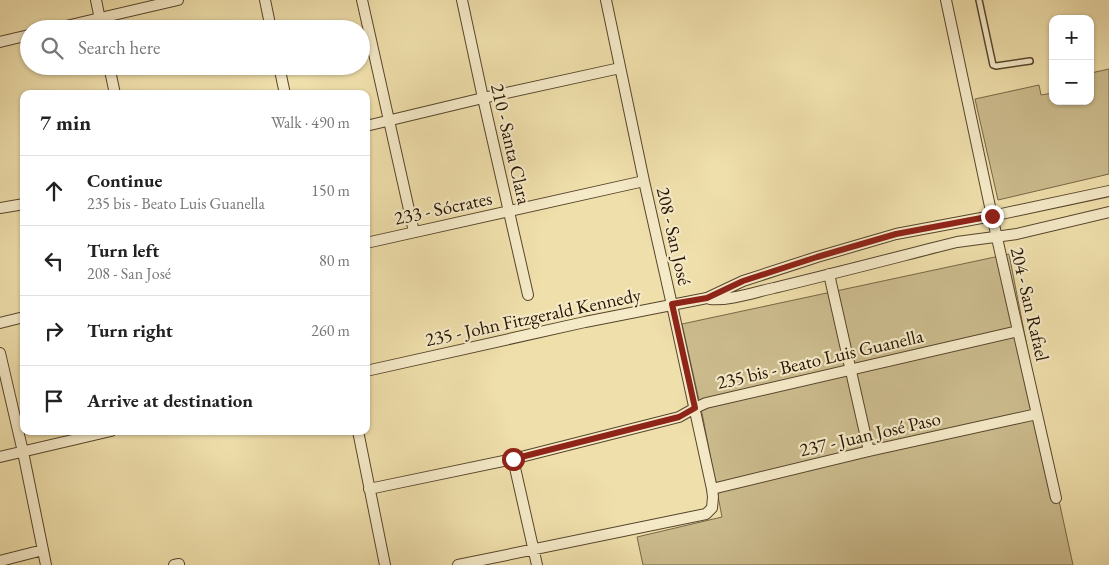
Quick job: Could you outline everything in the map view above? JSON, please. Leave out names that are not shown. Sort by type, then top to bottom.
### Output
[{"type":"street","points":[[96,0],[99,18]]},
{"type":"street","points":[[91,20],[178,0]]},
{"type":"street","points":[[265,0],[269,20]]},
{"type":"street","points":[[362,0],[366,20]]},
{"type":"street","name":"210 - Santa Clara","points":[[462,0],[528,295]]},
{"type":"street","name":"208 - San José","points":[[533,549],[706,514],[712,508],[712,489],[606,0]]},
{"type":"street","name":"204 - San Rafael","points":[[946,0],[992,216],[1056,498]]},
{"type":"street","points":[[0,42],[20,37]]},
{"type":"street","points":[[370,37],[414,232]]},
{"type":"street","points":[[370,125],[620,68]]},
{"type":"street","points":[[112,75],[114,90]]},
{"type":"street","points":[[281,75],[284,90]]},
{"type":"street","name":"233 - Sócrates","points":[[370,242],[644,181]]},
{"type":"street","name":"235 - John Fitzgerald Kennedy","points":[[370,370],[585,322],[707,298],[743,281],[896,234],[1109,191]]},
{"type":"street","points":[[0,208],[20,205]]},
{"type":"street","name":"235 - John Fitzgerald Kennedy","points":[[707,298],[716,299],[736,296],[956,242],[1018,234],[1109,212]]},
{"type":"street","points":[[829,274],[869,451]]},
{"type":"street","points":[[0,323],[20,318]]},
{"type":"street","name":"235 bis - Beato Luis Guanella","points":[[369,489],[513,459],[679,417],[706,403],[1018,331]]},
{"type":"street","points":[[0,353],[46,565]]},
{"type":"street","name":"237 - Juan José Paso","points":[[712,489],[869,451],[1037,414]]},
{"type":"street","points":[[0,457],[94,435]]},
{"type":"street","points":[[359,435],[385,565]]},
{"type":"street","points":[[513,459],[537,565]]},
{"type":"street","points":[[458,565],[533,549]]},
{"type":"street","points":[[0,561],[43,550]]},
{"type":"lane","points":[[979,0],[992,65],[1030,61]]},
{"type":"shaded area","points":[[1109,69],[1109,174],[998,200],[975,99],[1039,85],[1041,95],[1049,94],[1049,105],[1094,105],[1094,72]]},
{"type":"shaded area","points":[[1009,254],[1041,418],[1073,565],[643,565],[637,537],[722,517],[682,324]]},
{"type":"route","points":[[513,459],[679,417],[695,408],[672,304],[707,298],[743,281],[896,234],[992,216]]}]
